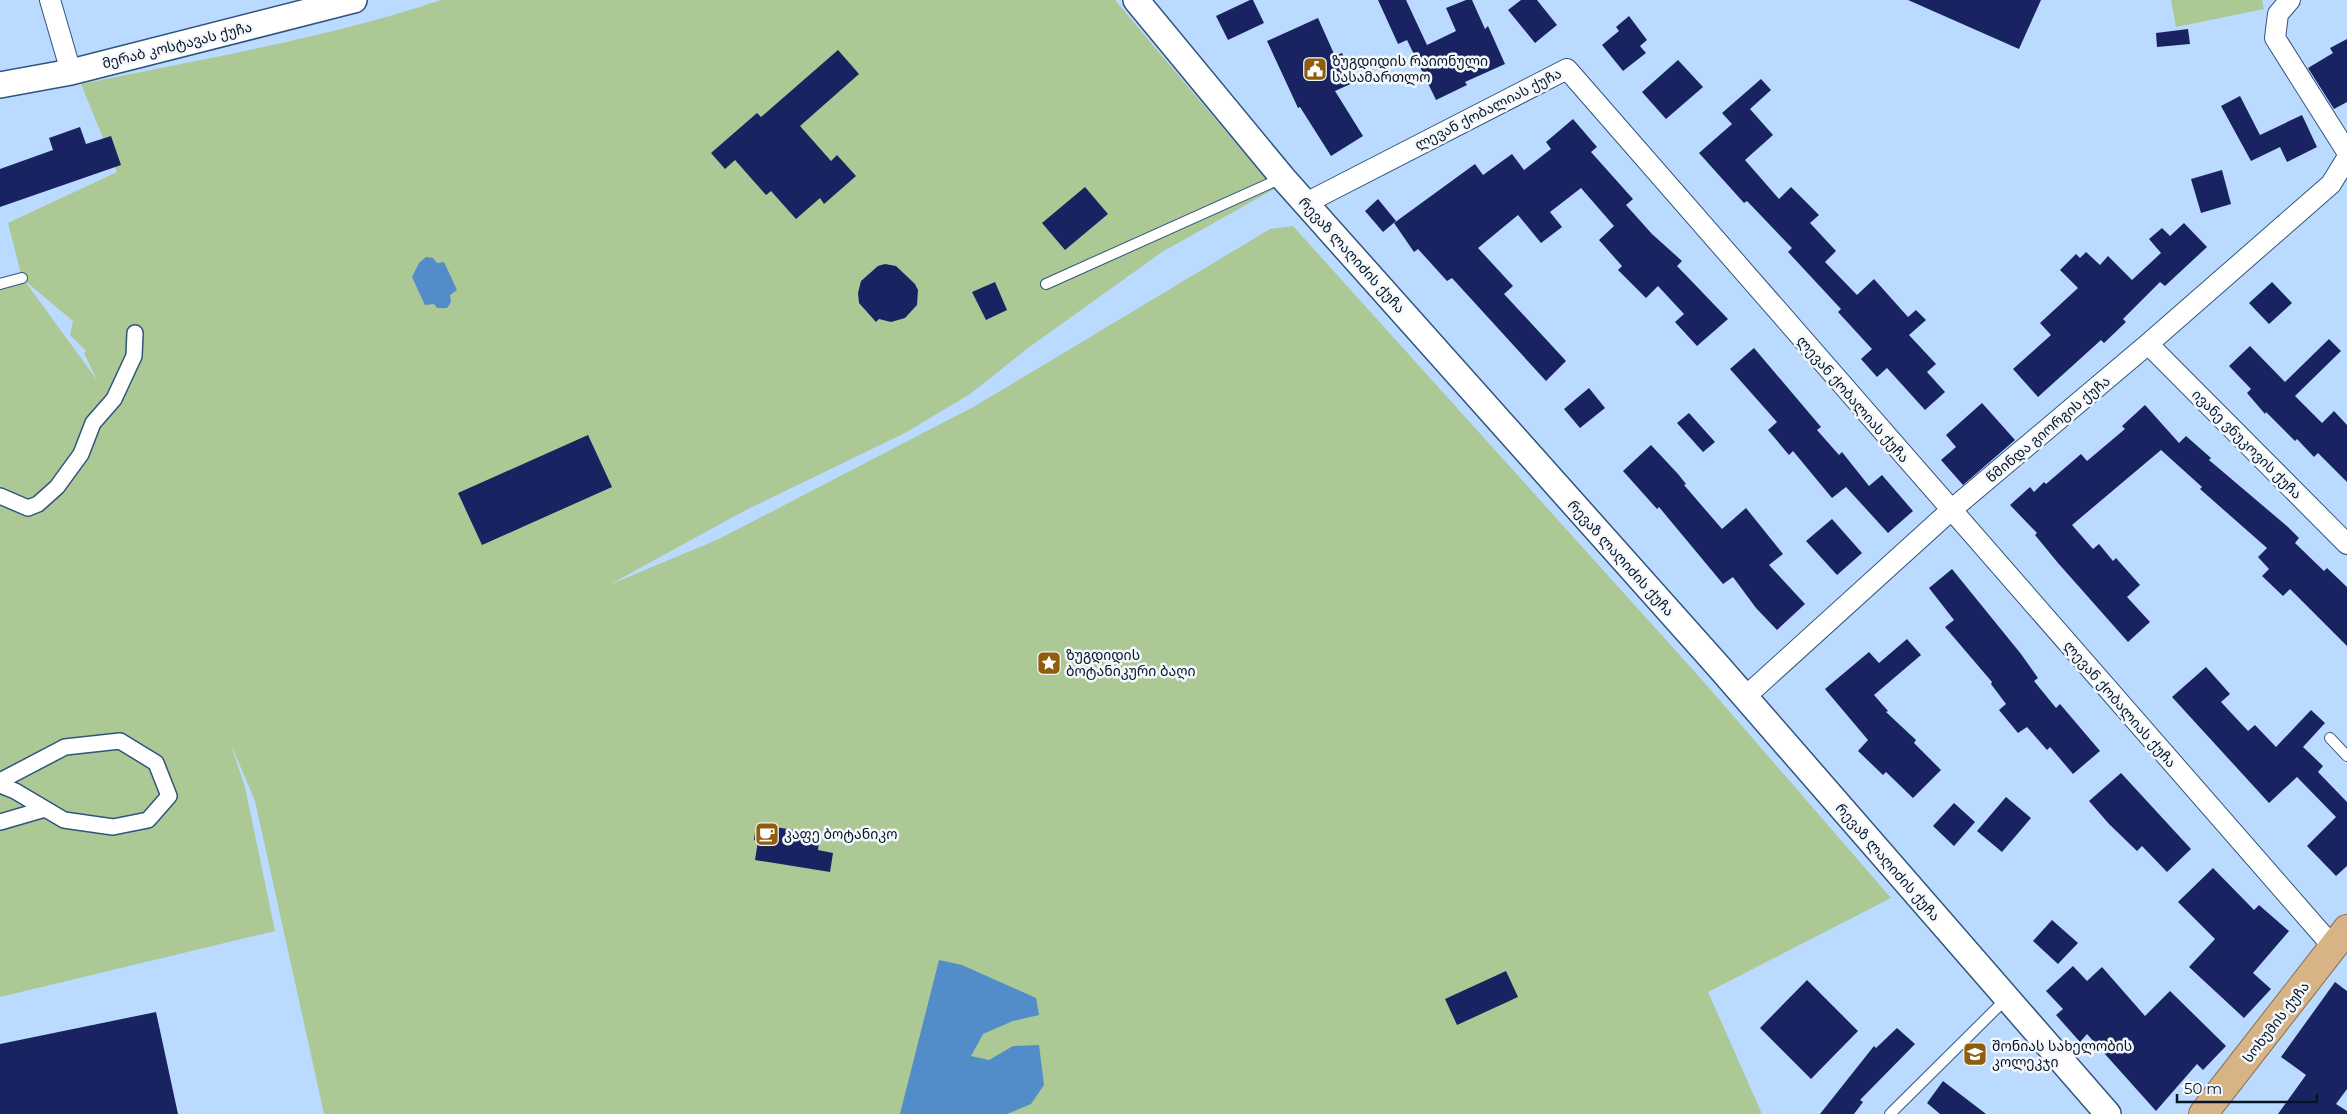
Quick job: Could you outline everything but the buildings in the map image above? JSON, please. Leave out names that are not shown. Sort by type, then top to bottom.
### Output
[{"type":"highway","name":"სოხუმის ქუჩა","points":[[2203,1114],[2341,938]]},
{"type":"street","points":[[50,0],[71,72]]},
{"type":"street","name":"მერაბ კოსტავას ქუჩა","points":[[0,85],[71,72],[329,3],[354,0]]},
{"type":"street","name":"რევაზ ლაღიძის ქუჩა","points":[[1136,0],[1283,178],[1745,697],[2108,1114]]},
{"type":"street","points":[[2290,0],[2278,14],[2275,38],[2347,152]]},
{"type":"street","name":"ლევან ქობალიას ქუჩა","points":[[1306,203],[1567,69],[1950,511],[2341,938]]},
{"type":"street","name":"წმინდა გიორგის ქუჩა","points":[[1745,697],[1950,511],[2148,344],[2331,184],[2347,158]]},
{"type":"street","points":[[0,496],[28,508],[38,504],[57,487],[81,454],[93,423],[114,399],[134,356],[135,333]]},
{"type":"street","name":"ივანე ვნუკოვის ქუჩა","points":[[2148,344],[2347,544]]},
{"type":"street","points":[[120,741],[156,763],[169,796],[148,820],[113,827],[64,820],[0,783],[65,747],[120,741]]},
{"type":"street","points":[[0,822],[45,809]]},
{"type":"lane","points":[[1046,284],[1283,178]]},
{"type":"lane","points":[[0,284],[22,278]]},
{"type":"lane","points":[[2330,738],[2347,756]]},
{"type":"lane","points":[[1890,1114],[2007,998]]},
{"type":"green space","points":[[441,0],[1115,0],[1274,189],[1162,252],[1028,348],[970,394],[905,433],[744,511],[609,585],[719,539],[975,406],[1270,229],[1293,226],[1703,681],[1891,898],[1708,992],[1762,1114],[324,1114],[255,801],[230,742],[245,787],[275,931],[0,997],[0,290],[22,278],[8,223],[117,172],[81,84],[308,37],[397,14]],"holes":[[[24,280],[73,321],[70,335],[86,351],[84,353],[97,380]]]},
{"type":"green space","points":[[2171,0],[2262,0],[2264,9],[2176,27]]},
{"type":"water","points":[[426,257],[433,258],[437,263],[444,262],[457,290],[450,295],[451,302],[447,308],[437,308],[434,304],[425,305],[412,277],[419,263]]},
{"type":"water","points":[[939,960],[962,965],[1036,998],[1039,1015],[1013,1021],[983,1034],[971,1056],[989,1060],[1013,1046],[1039,1045],[1044,1085],[1031,1104],[1007,1114],[900,1114]]},
{"type":"place","name":"ზუგდიდის რაიონული სასამართლო","points":[[1315,69]]},
{"type":"place","name":"ზუგდიდის ბოტანიკური ბაღი","points":[[1049,663]]},
{"type":"place","name":"კაფე ბოტანიკო","points":[[767,834]]},
{"type":"place","name":"შონიას სახელობის კოლეკჯი","points":[[1975,1054]]}]
